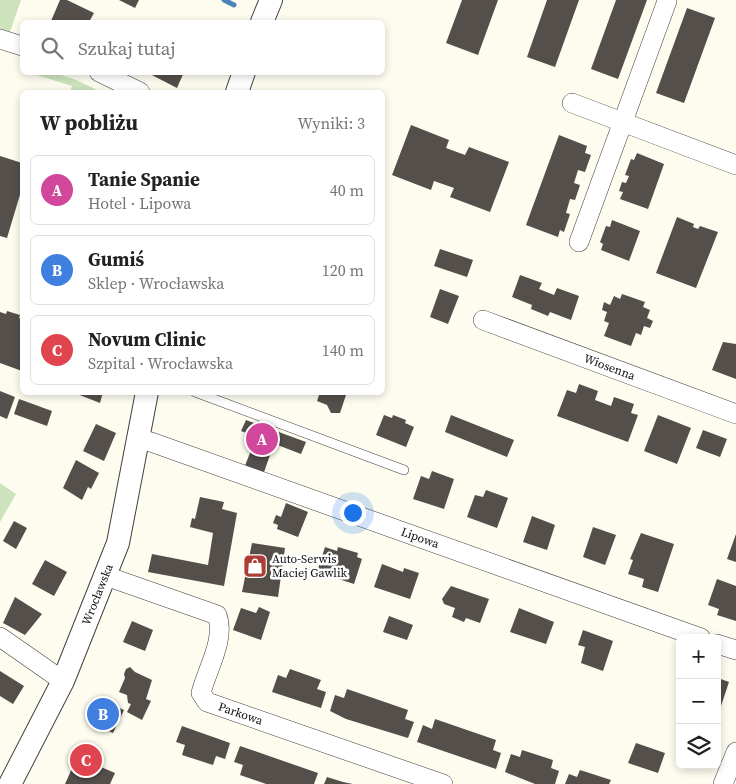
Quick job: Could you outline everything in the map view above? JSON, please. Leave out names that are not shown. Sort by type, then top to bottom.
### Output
[{"type":"street","points":[[263,20],[271,0]]},
{"type":"street","points":[[579,242],[667,1]]},
{"type":"street","points":[[0,38],[20,45]]},
{"type":"street","points":[[105,75],[136,90]]},
{"type":"street","points":[[237,90],[243,75]]},
{"type":"street","points":[[572,103],[736,164]]},
{"type":"street","name":"Wiosenna","points":[[483,320],[736,414]]},
{"type":"street","name":"Wrocławska","points":[[10,784],[63,681],[106,576],[125,513],[146,395]]},
{"type":"street","name":"Lipowa","points":[[138,439],[160,445],[690,634]]},
{"type":"street","name":"Parkowa","points":[[106,576],[217,615],[220,624],[220,635],[201,693],[208,702],[442,784]]},
{"type":"street","points":[[0,637],[63,681]]},
{"type":"street","points":[[721,645],[736,650]]},
{"type":"street","points":[[723,784],[736,752]]},
{"type":"lane","points":[[203,395],[404,470]]},
{"type":"green space","points":[[0,0],[21,0],[10,32],[0,29]]},
{"type":"green space","points":[[36,75],[59,75],[97,90],[71,90],[72,86]]},
{"type":"green space","points":[[0,483],[16,494],[0,522]]},
{"type":"building","points":[[60,0],[67,0],[94,13],[90,20],[51,20]]},
{"type":"building","points":[[119,0],[139,0],[135,8]]},
{"type":"building","points":[[462,0],[498,0],[478,55],[446,43]]},
{"type":"building","points":[[547,0],[579,0],[555,67],[527,57]]},
{"type":"building","points":[[616,0],[647,0],[618,79],[591,69]]},
{"type":"building","points":[[687,8],[715,18],[684,103],[656,93]]},
{"type":"building","points":[[152,75],[183,75],[177,88]]},
{"type":"building","points":[[411,125],[449,140],[446,148],[465,155],[469,147],[509,162],[490,212],[450,197],[454,188],[434,181],[431,190],[392,175]]},
{"type":"building","points":[[559,135],[587,146],[585,153],[591,155],[585,172],[578,170],[574,183],[580,185],[575,200],[570,199],[566,213],[570,214],[564,232],[560,230],[558,237],[526,225]]},
{"type":"building","points":[[637,153],[664,164],[648,209],[620,199],[623,192],[619,191],[622,182],[626,183],[629,176],[625,175],[631,159],[634,160]]},
{"type":"building","points":[[0,156],[20,162],[20,195],[7,238],[0,236]]},
{"type":"building","points":[[677,217],[694,224],[693,227],[698,229],[700,226],[718,232],[696,288],[656,273]]},
{"type":"building","points":[[612,220],[640,231],[629,261],[601,250],[603,244],[600,242],[606,226],[610,227]]},
{"type":"building","points":[[440,249],[473,260],[467,277],[434,266]]},
{"type":"building","points":[[520,275],[542,283],[539,289],[554,295],[557,288],[579,296],[571,320],[550,312],[548,316],[531,309],[532,305],[512,297]]},
{"type":"building","points":[[440,289],[459,296],[448,324],[430,317]]},
{"type":"building","points":[[622,294],[645,302],[643,307],[650,310],[647,318],[653,321],[650,328],[644,326],[641,335],[636,333],[631,346],[604,336],[609,323],[604,321],[607,312],[602,310],[604,302],[610,305],[614,296],[620,299]]},
{"type":"building","points":[[7,311],[20,315],[20,370],[0,363],[0,312],[6,314]]},
{"type":"building","points":[[723,342],[736,344],[736,379],[712,370]]},
{"type":"building","points":[[579,384],[598,391],[595,400],[611,406],[614,397],[634,404],[631,413],[638,415],[628,442],[557,416],[567,390],[576,393]]},
{"type":"building","points":[[0,391],[15,397],[7,419],[0,416]]},
{"type":"building","points":[[80,395],[102,395],[100,403]]},
{"type":"building","points":[[319,395],[346,395],[340,413],[331,413],[327,405],[317,401]]},
{"type":"building","points":[[19,399],[52,411],[47,426],[14,414]]},
{"type":"building","points":[[384,415],[392,418],[393,415],[406,420],[405,423],[414,427],[406,447],[376,435]]},
{"type":"building","points":[[451,415],[514,440],[507,457],[445,432]]},
{"type":"building","points":[[658,415],[691,428],[677,464],[644,451]]},
{"type":"building","points":[[246,420],[306,442],[301,454],[241,431]]},
{"type":"building","points":[[96,424],[116,433],[104,461],[83,451]]},
{"type":"building","points":[[703,430],[727,439],[720,457],[696,448]]},
{"type":"building","points":[[252,448],[270,455],[263,475],[244,468]]},
{"type":"building","points":[[76,460],[99,473],[91,489],[88,487],[82,500],[63,488]]},
{"type":"building","points":[[432,471],[454,479],[444,509],[413,499],[421,476],[429,479]]},
{"type":"building","points":[[486,490],[508,498],[497,528],[467,517],[475,495],[483,497]]},
{"type":"building","points":[[200,497],[224,502],[222,509],[237,513],[224,586],[148,572],[152,554],[208,565],[213,533],[190,527],[192,518],[195,519]]},
{"type":"building","points":[[286,503],[308,512],[298,537],[277,529],[278,525],[273,523],[276,515],[281,517]]},
{"type":"building","points":[[532,516],[555,525],[547,550],[523,542]]},
{"type":"building","points":[[14,521],[27,528],[16,549],[3,541]]},
{"type":"building","points":[[593,527],[616,535],[605,565],[583,557]]},
{"type":"building","points":[[641,533],[674,544],[658,592],[642,587],[644,579],[628,574],[633,560],[630,559]]},
{"type":"building","points":[[736,534],[736,562],[727,559]]},
{"type":"building","points":[[252,543],[285,548],[278,597],[242,592]]},
{"type":"building","points":[[325,547],[337,551],[338,547],[358,553],[357,557],[362,559],[354,584],[317,572]]},
{"type":"building","points":[[45,560],[67,572],[54,596],[32,584]]},
{"type":"building","points":[[382,564],[403,572],[404,568],[419,573],[410,599],[374,587]]},
{"type":"building","points":[[717,579],[736,586],[736,621],[717,615],[719,609],[708,605]]},
{"type":"building","points":[[451,586],[489,599],[480,623],[466,618],[464,622],[452,617],[455,608],[444,604],[442,599]]},
{"type":"building","points":[[15,597],[42,614],[25,635],[3,623]]},
{"type":"building","points":[[259,607],[270,612],[261,640],[233,630],[241,608],[256,613]]},
{"type":"building","points":[[519,608],[554,622],[546,644],[510,632]]},
{"type":"building","points":[[389,616],[413,625],[407,640],[383,632]]},
{"type":"building","points":[[132,621],[153,630],[145,651],[123,642]]},
{"type":"building","points":[[583,630],[613,641],[603,671],[581,663],[585,647],[578,645]]},
{"type":"building","points":[[130,667],[135,672],[152,680],[146,699],[151,701],[142,720],[127,712],[131,704],[128,703],[127,695],[119,692],[125,678],[126,669]]},
{"type":"building","points":[[290,669],[321,680],[317,689],[326,692],[321,708],[272,692],[278,675],[286,678]]},
{"type":"building","points":[[0,671],[24,686],[13,704],[0,696]]},
{"type":"building","points":[[721,679],[729,682],[721,706]]},
{"type":"building","points":[[347,689],[408,710],[405,719],[414,722],[408,738],[346,719],[330,711],[335,695],[344,698]]},
{"type":"building","points":[[106,702],[124,710],[113,733],[91,723],[98,708],[102,711]]},
{"type":"building","points":[[435,719],[496,740],[493,750],[501,753],[496,769],[417,742],[423,725],[432,729]]},
{"type":"building","points":[[182,726],[230,743],[225,759],[216,756],[213,765],[182,755],[185,745],[176,742]]},
{"type":"building","points":[[636,743],[665,753],[658,773],[628,763]]},
{"type":"building","points":[[82,746],[99,754],[93,767],[100,770],[101,767],[115,773],[110,784],[65,784]]},
{"type":"building","points":[[240,746],[318,773],[314,784],[266,784],[240,775],[243,765],[234,762]]},
{"type":"building","points":[[522,750],[553,760],[551,768],[559,771],[555,784],[535,784],[505,772],[511,754],[520,757]]},
{"type":"building","points":[[580,770],[611,780],[609,784],[565,784],[569,774],[577,777]]},
{"type":"building","points":[[327,777],[343,782],[353,784],[324,784]]},
{"type":"waterway","points":[[224,0],[234,5]]},
{"type":"place","name":"Tanie Spanie","points":[[262,439]]},
{"type":"place","name":"Auto-Serwis Maciej Gawlik","points":[[255,566]]},
{"type":"place","name":"Gumiś","points":[[103,714]]},
{"type":"place","name":"Novum Clinic","points":[[86,760]]}]
